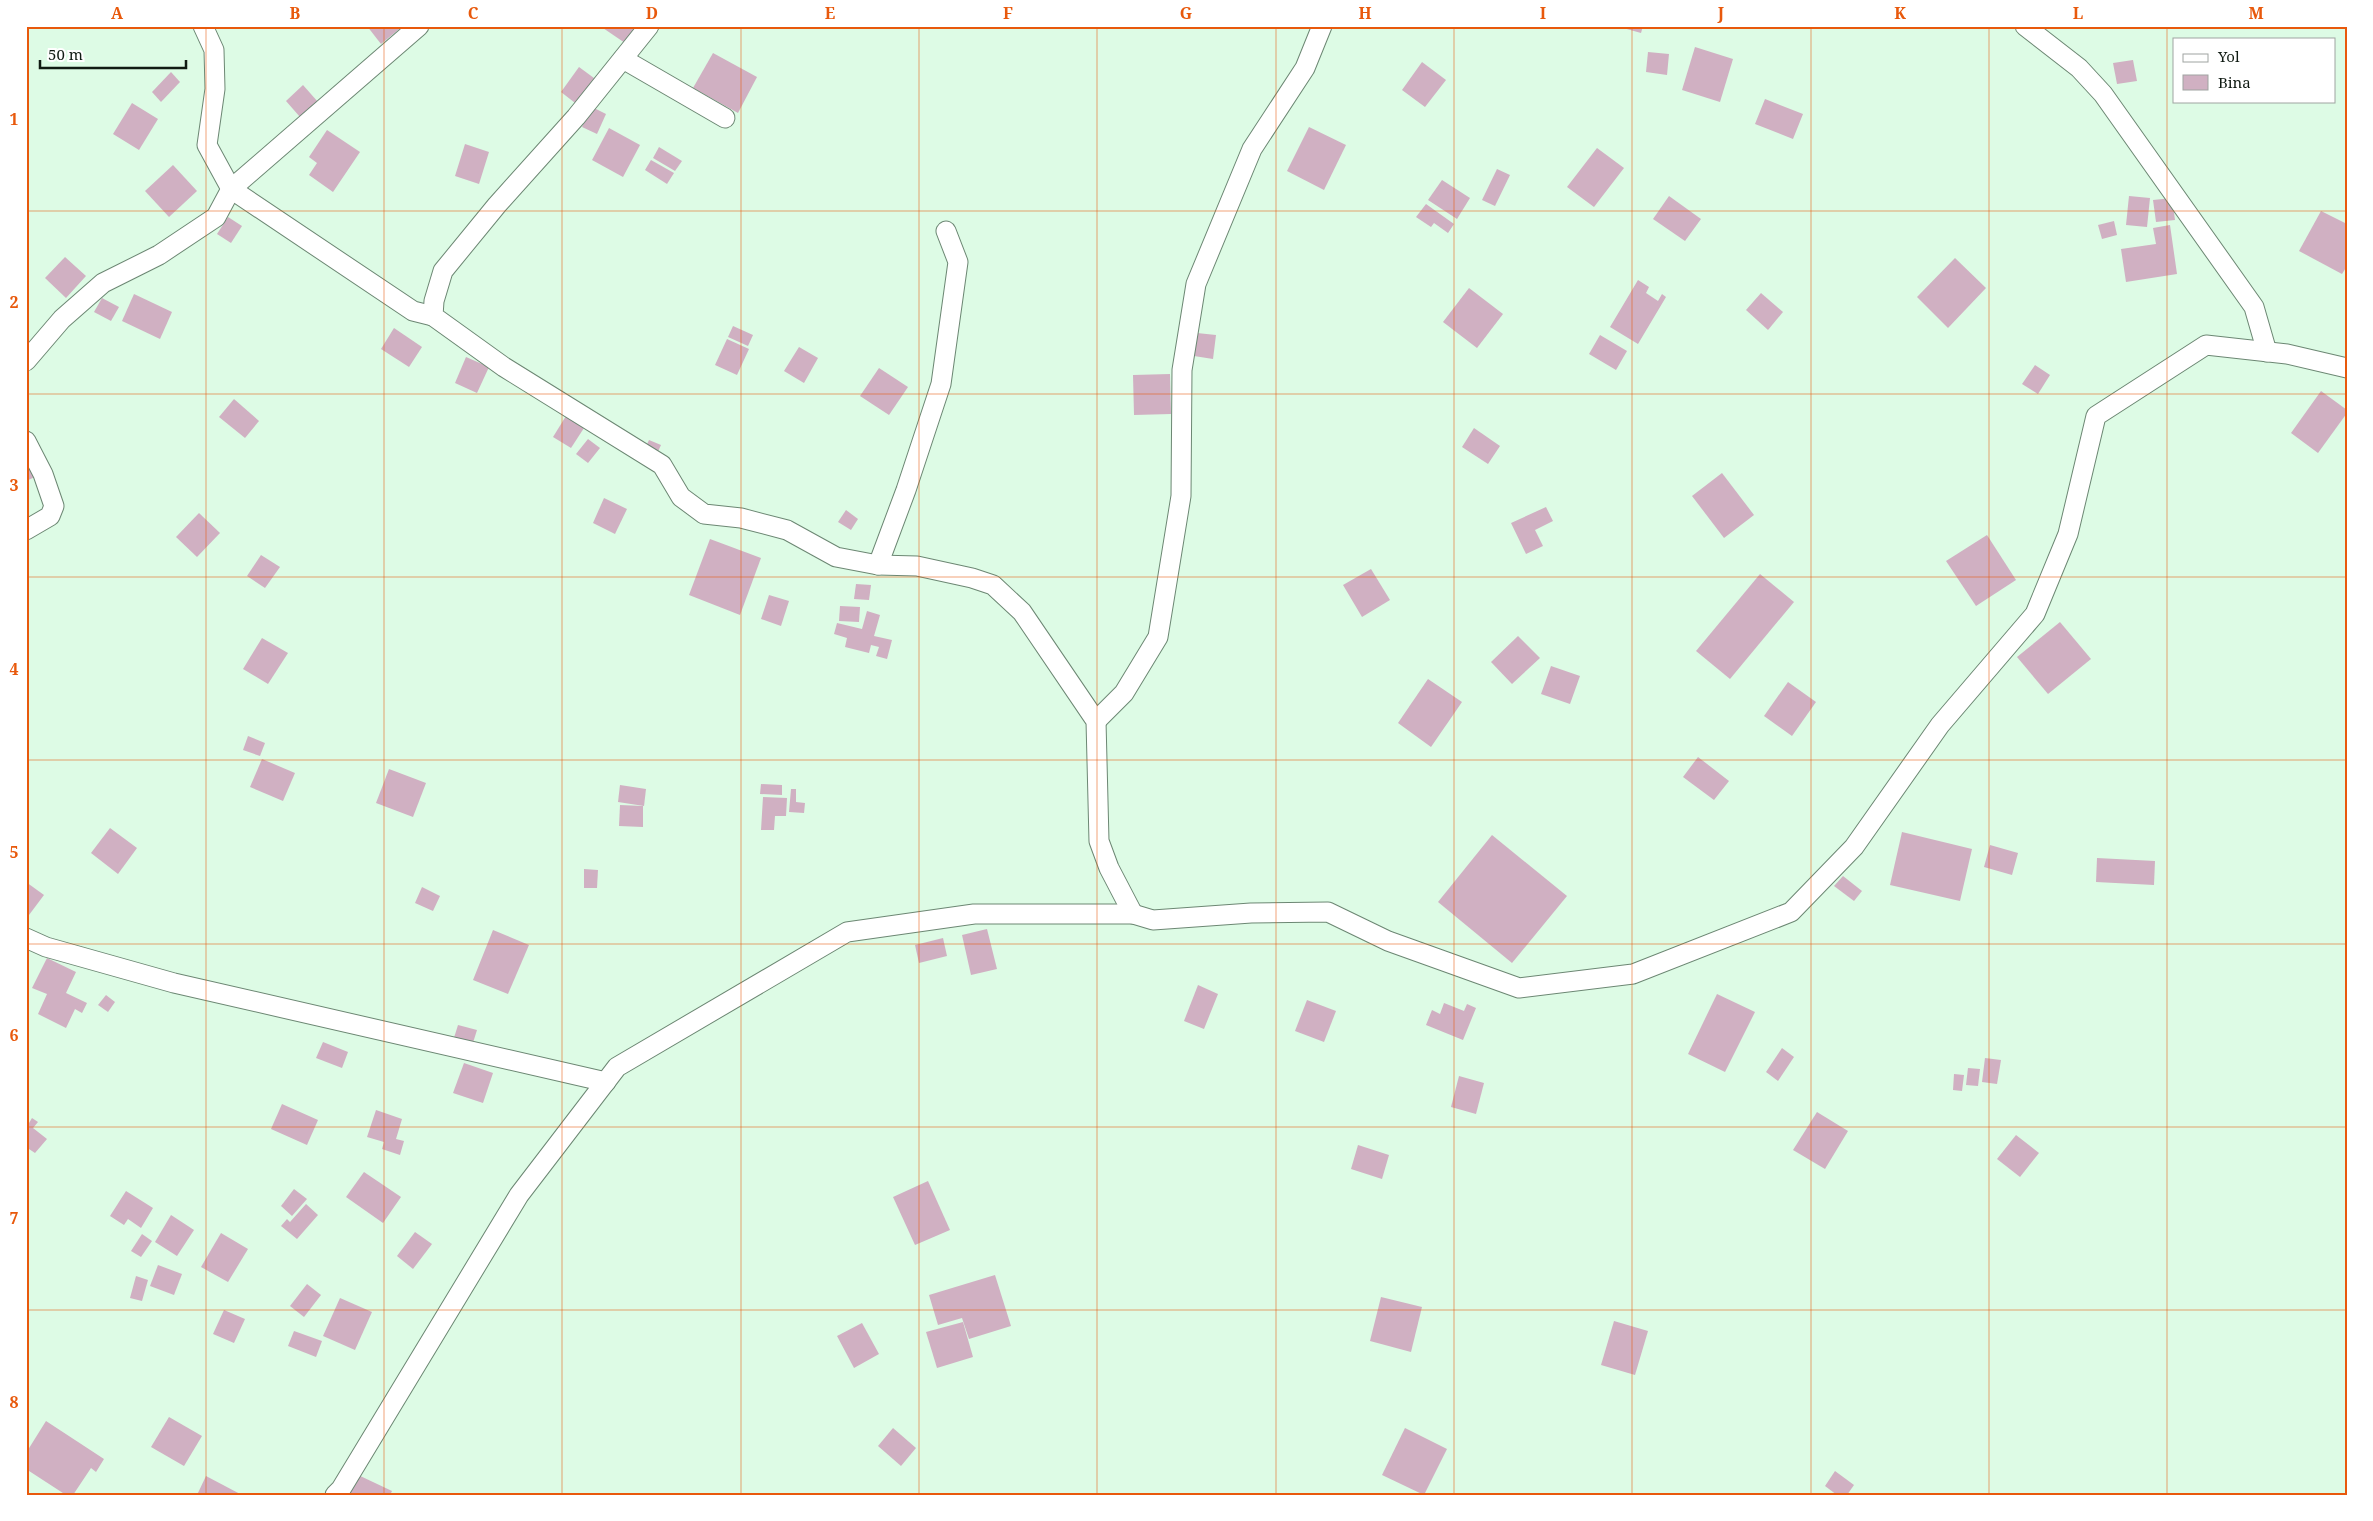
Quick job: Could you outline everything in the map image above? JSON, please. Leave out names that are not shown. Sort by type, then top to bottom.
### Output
[{"type":"street","points":[[203,26],[214,50],[216,89],[207,145],[231,189],[413,311],[433,316],[504,367],[662,465],[681,497],[704,514],[741,518],[788,530],[836,557],[878,565],[917,566],[972,578],[994,585],[1022,612],[1096,721],[1099,841],[1108,868],[1133,914]]},
{"type":"street","points":[[26,361],[62,319],[103,284],[159,255],[216,217],[231,189],[419,26]]},
{"type":"street","points":[[433,316],[434,301],[443,271],[497,205],[576,117],[648,26]]},
{"type":"street","points":[[1096,721],[1124,693],[1158,637],[1181,496],[1182,370],[1196,284],[1252,149],[1305,68],[1322,26]]},
{"type":"street","points":[[2025,26],[2079,68],[2103,94],[2254,307],[2267,352]]},
{"type":"street","points":[[623,59],[725,118]]},
{"type":"street","points":[[878,565],[906,490],[941,384],[958,262],[946,231]]},
{"type":"street","points":[[335,1495],[341,1489],[519,1195],[617,1067],[847,932],[974,914],[1133,914],[1153,920],[1251,913],[1328,912],[1388,941],[1520,988],[1633,974],[1791,912],[1854,847],[1940,725],[2035,614],[2068,534],[2096,416],[2206,345],[2287,354],[2347,368]]},
{"type":"street","points":[[26,441],[43,474],[54,506],[50,516],[26,530]]},
{"type":"street","points":[[26,938],[46,947],[174,984],[606,1082]]},
{"type":"building","points":[[367,26],[403,26],[381,44]]},
{"type":"building","points":[[604,26],[637,26],[625,43],[603,28]]},
{"type":"building","points":[[1616,26],[1643,26],[1641,33]]},
{"type":"building","points":[[1695,47],[1733,59],[1720,102],[1682,90]]},
{"type":"building","points":[[1648,52],[1669,54],[1667,75],[1646,72]]},
{"type":"building","points":[[713,53],[757,77],[738,113],[693,88]]},
{"type":"building","points":[[2133,60],[2137,81],[2117,84],[2113,63]]},
{"type":"building","points":[[1422,62],[1446,80],[1425,107],[1402,90]]},
{"type":"building","points":[[579,67],[598,81],[579,106],[561,92]]},
{"type":"building","points":[[171,72],[180,82],[161,102],[152,92]]},
{"type":"building","points":[[303,85],[318,102],[300,117],[286,101]]},
{"type":"building","points":[[1765,99],[1803,114],[1793,139],[1755,124]]},
{"type":"building","points":[[132,103],[158,119],[139,150],[113,134]]},
{"type":"building","points":[[592,107],[606,114],[597,134],[582,127]]},
{"type":"building","points":[[1309,127],[1346,145],[1324,190],[1287,171]]},
{"type":"building","points":[[609,128],[640,145],[623,177],[592,160]]},
{"type":"building","points":[[327,130],[360,152],[333,192],[309,175],[317,163],[309,157]]},
{"type":"building","points":[[465,144],[489,152],[479,184],[455,176]]},
{"type":"building","points":[[659,147],[682,161],[675,171],[653,158]]},
{"type":"building","points":[[1597,148],[1624,168],[1594,207],[1567,187]]},
{"type":"building","points":[[651,160],[674,173],[667,184],[645,170]]},
{"type":"building","points":[[173,165],[197,191],[169,217],[145,191]]},
{"type":"building","points":[[1497,169],[1510,175],[1495,206],[1482,200]]},
{"type":"building","points":[[1442,180],[1470,198],[1457,219],[1428,200]]},
{"type":"building","points":[[1669,196],[1701,219],[1685,241],[1653,219]]},
{"type":"building","points":[[2129,196],[2150,198],[2147,227],[2126,225]]},
{"type":"building","points":[[2172,198],[2175,220],[2156,222],[2153,200]]},
{"type":"building","points":[[1426,204],[1454,224],[1448,233],[1434,223],[1431,227],[1416,217]]},
{"type":"building","points":[[2321,211],[2347,224],[2347,266],[2342,274],[2299,251]]},
{"type":"building","points":[[228,217],[242,226],[231,243],[217,234]]},
{"type":"building","points":[[2114,221],[2117,235],[2102,239],[2098,225]]},
{"type":"building","points":[[2170,225],[2177,274],[2126,282],[2121,249],[2156,244],[2153,228]]},
{"type":"building","points":[[65,257],[86,276],[66,298],[45,278]]},
{"type":"building","points":[[1955,258],[1986,288],[1948,328],[1917,297]]},
{"type":"building","points":[[1638,280],[1649,287],[1646,293],[1658,301],[1662,294],[1666,297],[1638,344],[1610,327]]},
{"type":"building","points":[[1469,288],[1503,314],[1477,348],[1443,322]]},
{"type":"building","points":[[1761,293],[1783,312],[1768,330],[1746,310]]},
{"type":"building","points":[[134,294],[172,312],[160,339],[122,321]]},
{"type":"building","points":[[102,298],[119,307],[111,321],[94,312]]},
{"type":"building","points":[[733,326],[753,335],[748,346],[728,337]]},
{"type":"building","points":[[394,328],[422,347],[409,367],[381,349]]},
{"type":"building","points":[[1197,333],[1216,335],[1213,359],[1194,356]]},
{"type":"building","points":[[1600,335],[1627,351],[1616,370],[1589,354]]},
{"type":"building","points":[[727,339],[749,349],[737,375],[715,365]]},
{"type":"building","points":[[799,347],[818,358],[804,383],[784,371]]},
{"type":"building","points":[[466,357],[489,367],[477,393],[455,383]]},
{"type":"building","points":[[2035,365],[2050,375],[2038,394],[2022,384]]},
{"type":"building","points":[[879,368],[908,387],[889,415],[860,396]]},
{"type":"building","points":[[1170,374],[1171,414],[1134,415],[1133,375]]},
{"type":"building","points":[[2321,391],[2347,410],[2347,413],[2318,453],[2291,433]]},
{"type":"building","points":[[234,399],[259,421],[245,438],[219,417]]},
{"type":"building","points":[[566,416],[584,428],[571,448],[553,437]]},
{"type":"building","points":[[1474,428],[1500,446],[1488,464],[1462,447]]},
{"type":"building","points":[[588,439],[600,448],[588,463],[576,454]]},
{"type":"building","points":[[649,440],[661,445],[656,456],[644,451]]},
{"type":"building","points":[[29,463],[35,477],[26,481],[26,464]]},
{"type":"building","points":[[1722,473],[1754,515],[1724,538],[1692,496]]},
{"type":"building","points":[[604,498],[627,509],[615,534],[593,523]]},
{"type":"building","points":[[1546,507],[1553,521],[1535,530],[1543,546],[1526,554],[1511,523]]},
{"type":"building","points":[[846,510],[858,519],[851,530],[838,522]]},
{"type":"building","points":[[199,513],[220,533],[197,557],[176,537]]},
{"type":"building","points":[[1987,535],[2016,580],[1976,606],[1946,561]]},
{"type":"building","points":[[710,539],[761,558],[740,615],[689,595]]},
{"type":"building","points":[[261,555],[280,567],[265,588],[247,576]]},
{"type":"building","points":[[1371,569],[1390,600],[1362,617],[1343,585]]},
{"type":"building","points":[[1760,574],[1794,602],[1730,679],[1696,651]]},
{"type":"building","points":[[856,584],[871,585],[869,600],[854,599]]},
{"type":"building","points":[[769,595],[789,601],[781,626],[761,619]]},
{"type":"building","points":[[840,606],[860,607],[859,622],[839,621]]},
{"type":"building","points":[[867,611],[880,615],[874,636],[892,640],[887,659],[876,656],[879,647],[871,645],[869,653],[845,647],[847,638],[834,634],[837,623],[862,629]]},
{"type":"building","points":[[2060,622],[2091,659],[2048,694],[2017,657]]},
{"type":"building","points":[[1518,636],[1540,658],[1512,684],[1491,662]]},
{"type":"building","points":[[262,638],[288,653],[268,684],[243,669]]},
{"type":"building","points":[[1551,666],[1580,676],[1570,704],[1541,694]]},
{"type":"building","points":[[1428,679],[1462,702],[1431,747],[1398,723]]},
{"type":"building","points":[[1788,682],[1816,702],[1792,736],[1764,716]]},
{"type":"building","points":[[248,736],[265,743],[260,756],[243,750]]},
{"type":"building","points":[[1698,757],[1729,781],[1714,800],[1683,777]]},
{"type":"building","points":[[262,759],[295,773],[283,801],[250,787]]},
{"type":"building","points":[[389,769],[426,783],[413,817],[376,803]]},
{"type":"building","points":[[761,784],[782,785],[782,795],[760,794]]},
{"type":"building","points":[[620,785],[646,789],[644,806],[618,802]]},
{"type":"building","points":[[791,789],[796,789],[796,802],[805,803],[804,813],[789,812]]},
{"type":"building","points":[[763,797],[787,798],[786,816],[775,816],[774,830],[761,830]]},
{"type":"building","points":[[620,805],[643,806],[643,827],[619,826]]},
{"type":"building","points":[[110,828],[137,848],[118,874],[91,853]]},
{"type":"building","points":[[1902,832],[1972,849],[1960,901],[1890,885]]},
{"type":"building","points":[[1492,835],[1567,896],[1512,963],[1438,902]]},
{"type":"building","points":[[1990,845],[2018,853],[2012,875],[1984,867]]},
{"type":"building","points":[[2097,858],[2155,861],[2154,885],[2096,882]]},
{"type":"building","points":[[584,869],[598,870],[597,888],[584,888]]},
{"type":"building","points":[[1843,876],[1862,891],[1854,901],[1834,886]]},
{"type":"building","points":[[26,882],[44,895],[26,919]]},
{"type":"building","points":[[422,887],[440,896],[433,911],[415,903]]},
{"type":"building","points":[[987,929],[997,969],[971,975],[962,935]]},
{"type":"building","points":[[493,930],[529,945],[508,994],[473,980]]},
{"type":"building","points":[[943,938],[947,956],[919,963],[915,945]]},
{"type":"building","points":[[47,958],[76,972],[66,993],[87,1003],[82,1013],[75,1009],[66,1028],[38,1014],[47,994],[32,988]]},
{"type":"building","points":[[1198,985],[1218,994],[1204,1029],[1184,1021]]},
{"type":"building","points":[[1717,994],[1755,1012],[1725,1072],[1688,1054]]},
{"type":"building","points":[[106,995],[115,1002],[108,1012],[98,1005]]},
{"type":"building","points":[[1307,1000],[1336,1011],[1324,1042],[1295,1031]]},
{"type":"building","points":[[1444,1003],[1464,1011],[1467,1004],[1476,1008],[1463,1040],[1426,1025],[1432,1010],[1440,1014]]},
{"type":"building","points":[[458,1025],[477,1030],[471,1049],[452,1044]]},
{"type":"building","points":[[323,1042],[348,1052],[342,1068],[316,1058]]},
{"type":"building","points":[[1782,1048],[1794,1057],[1778,1081],[1766,1072]]},
{"type":"building","points":[[1985,1058],[2001,1060],[1997,1084],[1982,1082]]},
{"type":"building","points":[[464,1063],[493,1073],[483,1103],[453,1093]]},
{"type":"building","points":[[1968,1068],[1980,1069],[1978,1086],[1966,1085]]},
{"type":"building","points":[[1954,1074],[1964,1075],[1962,1091],[1953,1090]]},
{"type":"building","points":[[1459,1076],[1484,1083],[1476,1114],[1451,1107]]},
{"type":"building","points":[[282,1104],[318,1120],[307,1145],[271,1129]]},
{"type":"building","points":[[376,1110],[402,1119],[396,1139],[404,1141],[400,1155],[382,1149],[384,1142],[367,1137]]},
{"type":"building","points":[[1817,1112],[1848,1131],[1825,1169],[1793,1150]]},
{"type":"building","points":[[32,1118],[38,1122],[33,1128],[47,1139],[35,1153],[26,1147],[26,1122],[29,1123]]},
{"type":"building","points":[[2016,1135],[2039,1153],[2020,1177],[1997,1159]]},
{"type":"building","points":[[1358,1145],[1389,1155],[1382,1179],[1351,1169]]},
{"type":"building","points":[[364,1172],[401,1197],[383,1223],[346,1197]]},
{"type":"building","points":[[928,1181],[950,1230],[915,1245],[893,1197]]},
{"type":"building","points":[[294,1189],[307,1199],[292,1216],[281,1206]]},
{"type":"building","points":[[126,1191],[153,1208],[141,1228],[128,1219],[124,1225],[110,1216]]},
{"type":"building","points":[[306,1204],[318,1215],[297,1239],[281,1226],[287,1219],[290,1222]]},
{"type":"building","points":[[171,1215],[194,1230],[177,1256],[155,1242]]},
{"type":"building","points":[[415,1232],[432,1244],[413,1269],[397,1256]]},
{"type":"building","points":[[221,1233],[248,1249],[228,1282],[201,1267]]},
{"type":"building","points":[[142,1234],[152,1241],[141,1257],[131,1251]]},
{"type":"building","points":[[158,1265],[182,1274],[174,1295],[150,1286]]},
{"type":"building","points":[[995,1275],[1011,1326],[969,1339],[962,1318],[938,1325],[929,1295]]},
{"type":"building","points":[[136,1276],[148,1280],[142,1301],[130,1298]]},
{"type":"building","points":[[307,1284],[321,1295],[304,1317],[290,1306]]},
{"type":"building","points":[[1381,1297],[1422,1307],[1411,1352],[1370,1341]]},
{"type":"building","points":[[340,1298],[372,1312],[355,1350],[323,1336]]},
{"type":"building","points":[[224,1310],[245,1319],[234,1343],[213,1334]]},
{"type":"building","points":[[1614,1321],[1648,1331],[1635,1375],[1601,1365]]},
{"type":"building","points":[[963,1322],[973,1357],[937,1368],[926,1332]]},
{"type":"building","points":[[862,1323],[879,1354],[854,1368],[837,1336]]},
{"type":"building","points":[[294,1331],[322,1341],[316,1357],[288,1346]]},
{"type":"building","points":[[169,1417],[202,1436],[184,1466],[151,1447]]},
{"type":"building","points":[[46,1421],[104,1459],[96,1472],[91,1468],[73,1495],[66,1495],[26,1469],[26,1453]]},
{"type":"building","points":[[893,1428],[916,1448],[901,1466],[878,1446]]},
{"type":"building","points":[[1405,1428],[1447,1449],[1424,1495],[1382,1475]]},
{"type":"building","points":[[1835,1471],[1854,1485],[1847,1495],[1837,1495],[1825,1486]]},
{"type":"building","points":[[356,1474],[392,1491],[390,1495],[346,1495]]},
{"type":"building","points":[[206,1476],[242,1495],[197,1495]]}]
